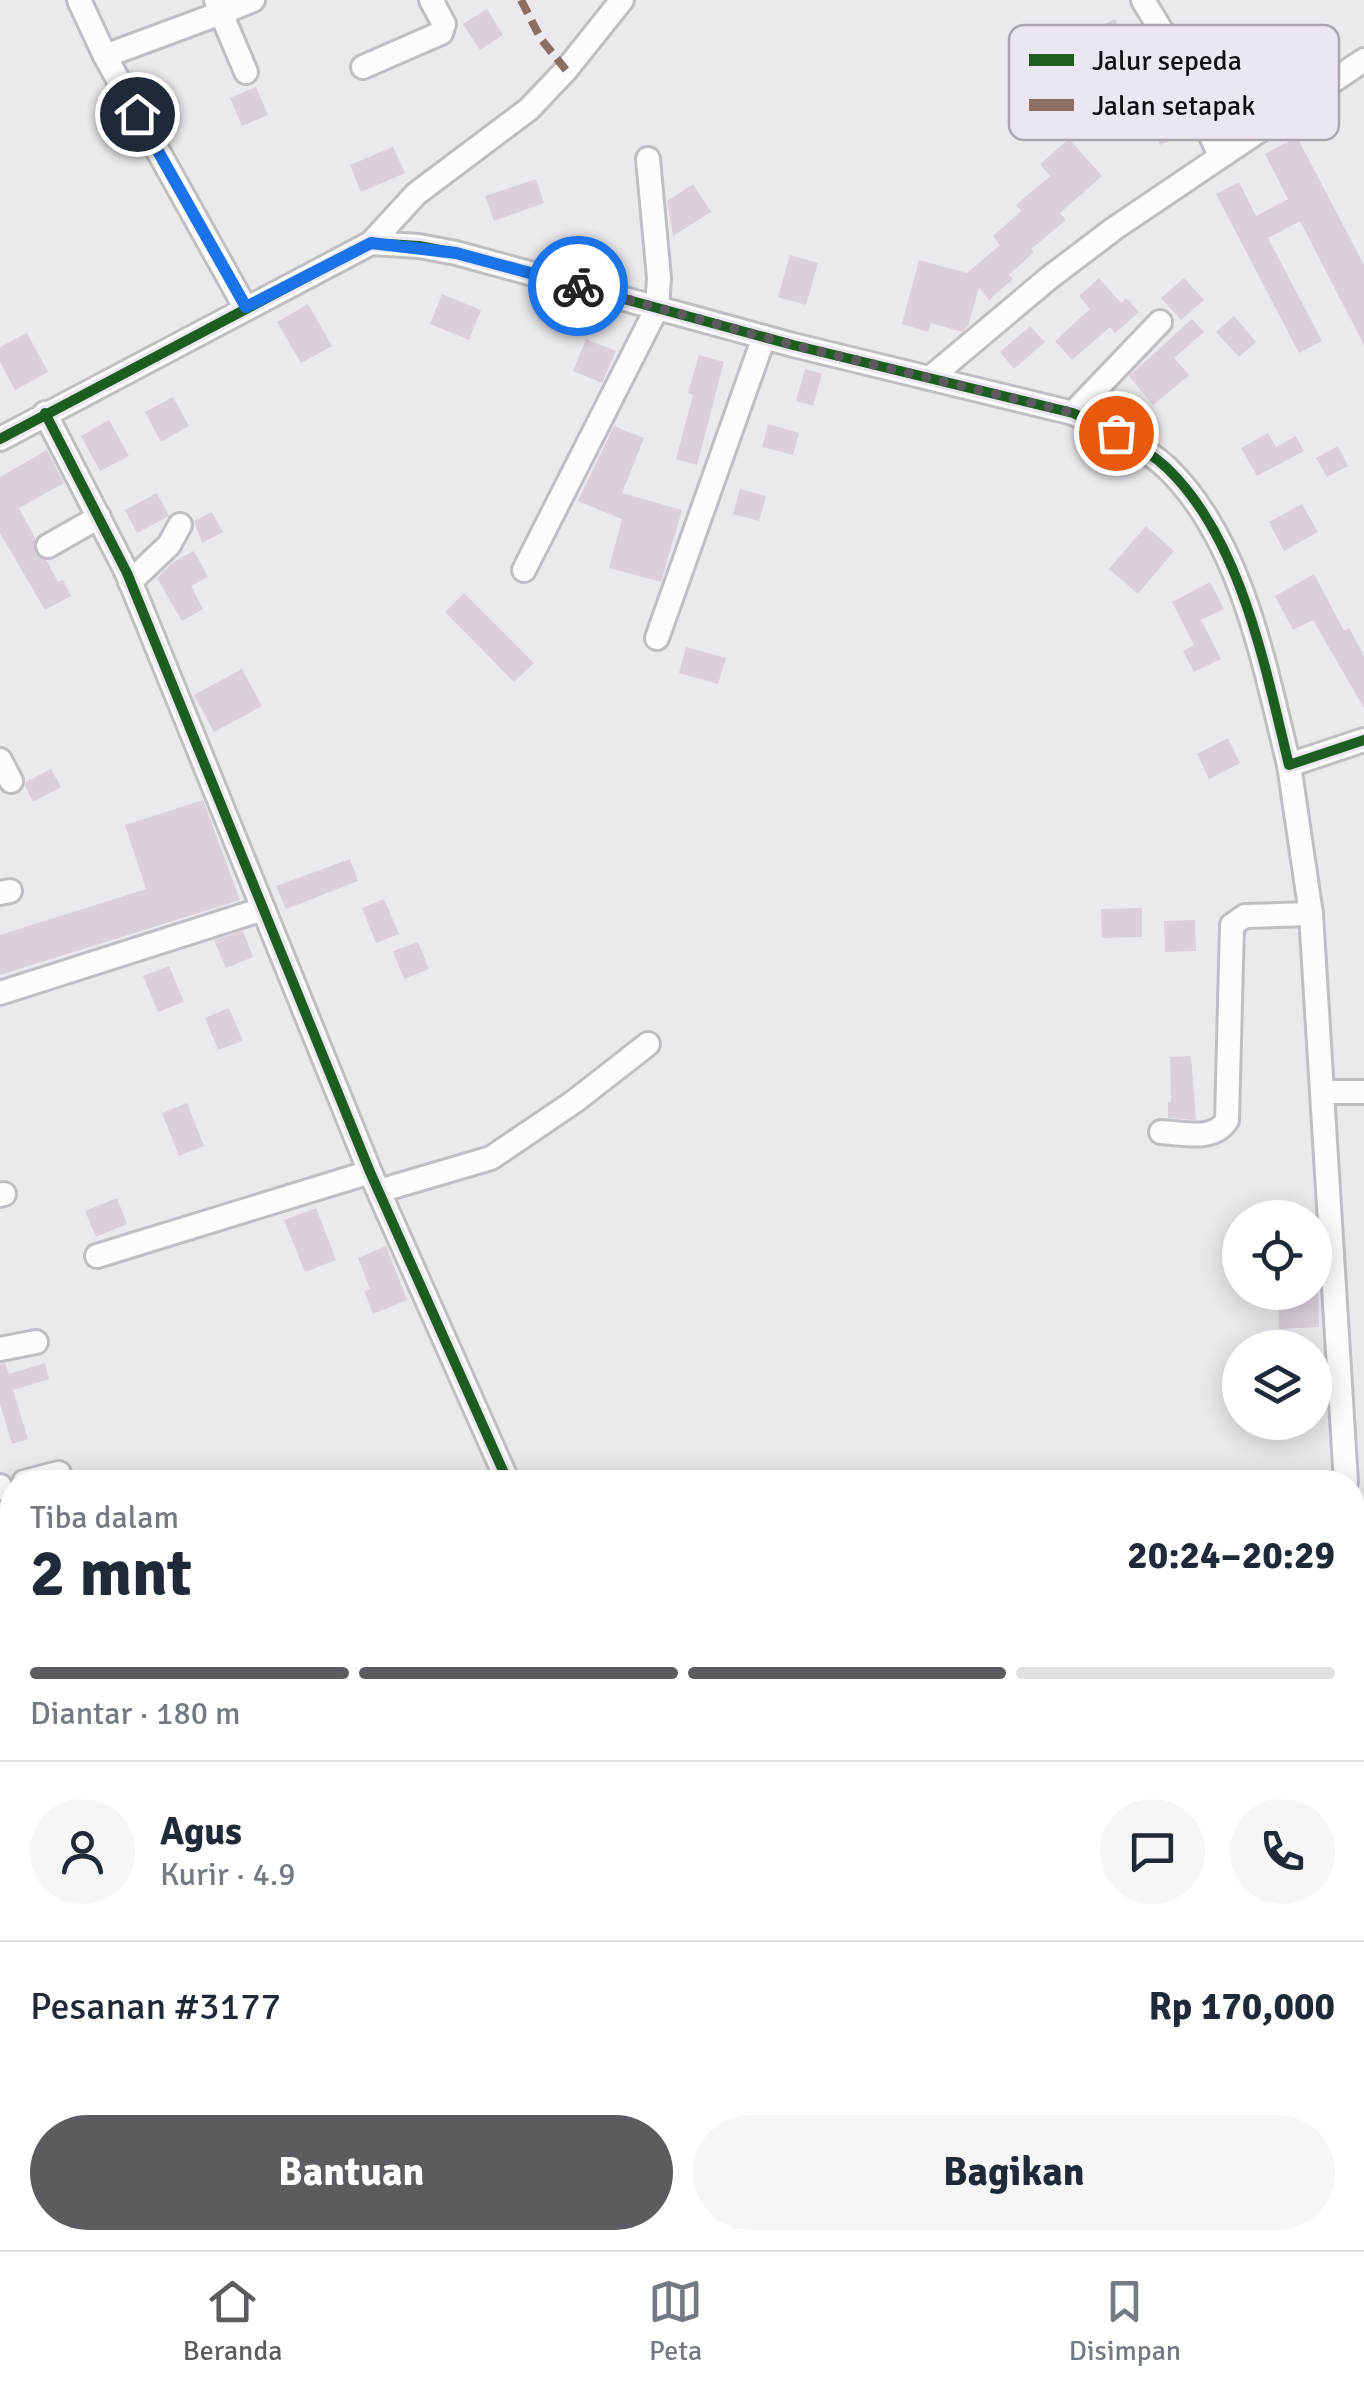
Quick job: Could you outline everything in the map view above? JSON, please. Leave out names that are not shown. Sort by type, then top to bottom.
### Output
[{"type":"street","points":[[80,0],[104,56],[246,307]]},
{"type":"street","points":[[104,56],[218,6],[252,0]]},
{"type":"street","points":[[363,67],[441,33],[444,24],[431,0]]},
{"type":"street","points":[[1,434],[371,243],[416,194],[529,110],[622,0]]},
{"type":"street","points":[[1143,0],[1158,25]]},
{"type":"street","points":[[218,6],[246,72]]},
{"type":"street","points":[[1339,77],[1364,60]]},
{"type":"street","points":[[1213,140],[1220,156]]},
{"type":"street","points":[[930,378],[1049,278],[1154,199],[1244,140]]},
{"type":"street","points":[[524,570],[658,308],[659,278],[648,159]]},
{"type":"street","points":[[371,243],[456,253],[764,337],[1073,413],[1116,433],[1165,466],[1210,524],[1238,583],[1290,765],[1311,914],[1354,1449]]},
{"type":"street","points":[[1073,413],[1160,322]]},
{"type":"street","points":[[657,638],[764,337]]},
{"type":"street","points":[[45,413],[130,582],[375,1181],[503,1470]]},
{"type":"street","points":[[48,546],[99,517]]},
{"type":"street","points":[[130,582],[169,545],[180,525]]},
{"type":"street","points":[[1290,765],[1364,740]]},
{"type":"street","points":[[0,993],[263,908]]},
{"type":"street","points":[[1161,1132],[1210,1134],[1222,1129],[1226,1120],[1232,925],[1245,916],[1311,914]]},
{"type":"street","points":[[97,1256],[375,1181],[491,1158],[591,1090],[648,1044]]},
{"type":"street","points":[[1323,1092],[1364,1092]]},
{"type":"street","points":[[0,1350],[36,1342]]},
{"type":"building","points":[[487,9],[503,35],[480,50],[463,24]]},
{"type":"building","points":[[256,87],[268,115],[242,126],[230,98]]},
{"type":"building","points":[[1070,140],[1102,176],[1060,213],[1066,220],[1031,249],[1034,252],[1009,275],[1013,279],[989,300],[979,288],[968,326],[962,332],[931,323],[928,332],[902,324],[919,260],[967,273],[1000,245],[993,236],[1021,211],[1016,205],[1050,176],[1040,164]]},
{"type":"building","points":[[1299,140],[1364,265],[1364,345],[1300,221],[1268,238],[1322,341],[1299,353],[1216,194],[1239,182],[1256,216],[1288,199],[1265,154]]},
{"type":"building","points":[[393,147],[405,173],[361,192],[350,165]]},
{"type":"building","points":[[536,179],[544,203],[494,221],[485,196]]},
{"type":"building","points":[[693,184],[711,212],[673,236],[667,201]]},
{"type":"building","points":[[790,255],[818,263],[806,305],[778,297]]},
{"type":"building","points":[[1099,278],[1121,303],[1126,298],[1139,312],[1115,333],[1110,327],[1072,360],[1055,341],[1090,309],[1079,296]]},
{"type":"building","points":[[1184,278],[1204,300],[1181,320],[1161,298]]},
{"type":"building","points":[[442,294],[481,310],[469,340],[430,324]]},
{"type":"building","points":[[308,304],[332,346],[301,363],[277,322]]},
{"type":"building","points":[[1234,316],[1256,342],[1239,357],[1216,332]]},
{"type":"building","points":[[1192,319],[1204,332],[1174,358],[1189,375],[1153,405],[1129,376]]},
{"type":"building","points":[[1030,326],[1045,342],[1014,369],[1000,352]]},
{"type":"building","points":[[27,333],[48,372],[15,390],[0,362],[0,347]]},
{"type":"building","points":[[586,339],[616,351],[602,383],[573,371]]},
{"type":"building","points":[[699,355],[724,362],[697,465],[676,459]]},
{"type":"building","points":[[805,369],[822,374],[813,406],[796,401]]},
{"type":"building","points":[[173,397],[189,426],[161,442],[145,412]]},
{"type":"building","points":[[109,420],[129,456],[100,471],[81,436]]},
{"type":"building","points":[[768,424],[799,433],[793,455],[762,447]]},
{"type":"building","points":[[614,426],[644,438],[622,493],[682,510],[661,582],[609,568],[622,519],[578,501]]},
{"type":"building","points":[[1268,433],[1276,447],[1296,436],[1304,451],[1257,476],[1241,448]]},
{"type":"building","points":[[1338,446],[1348,466],[1327,477],[1316,458]]},
{"type":"building","points":[[47,450],[64,483],[19,508],[35,538],[36,554],[47,561],[58,582],[63,580],[71,596],[45,610],[0,533],[0,477]]},
{"type":"building","points":[[740,489],[766,496],[759,521],[733,514]]},
{"type":"building","points":[[157,493],[169,516],[137,533],[125,510]]},
{"type":"building","points":[[1302,504],[1318,532],[1284,551],[1269,522]]},
{"type":"building","points":[[212,512],[223,532],[202,543],[194,521]]},
{"type":"building","points":[[1146,526],[1174,551],[1138,594],[1109,569]]},
{"type":"building","points":[[194,551],[208,577],[191,586],[203,609],[182,621],[157,578],[173,562]]},
{"type":"building","points":[[1314,574],[1344,631],[1349,628],[1364,656],[1364,708],[1313,620],[1293,630],[1275,596]]},
{"type":"building","points":[[1210,582],[1224,609],[1201,620],[1221,659],[1194,672],[1183,651],[1194,645],[1172,602]]},
{"type":"building","points":[[464,593],[534,663],[514,682],[445,612]]},
{"type":"building","points":[[686,647],[726,658],[718,684],[679,673]]},
{"type":"building","points":[[242,669],[262,706],[214,732],[194,695]]},
{"type":"building","points":[[1228,738],[1240,763],[1209,779],[1197,754]]},
{"type":"building","points":[[51,769],[61,787],[33,802],[26,782]]},
{"type":"building","points":[[203,800],[240,900],[0,975],[0,935],[146,889],[125,825]]},
{"type":"building","points":[[350,859],[358,881],[286,909],[276,886]]},
{"type":"building","points":[[384,899],[399,934],[376,943],[362,908]]},
{"type":"building","points":[[1142,908],[1142,937],[1102,938],[1101,909]]},
{"type":"building","points":[[1195,920],[1196,951],[1165,952],[1164,921]]},
{"type":"building","points":[[243,931],[253,957],[226,968],[214,940]]},
{"type":"building","points":[[418,942],[429,969],[404,979],[393,951]]},
{"type":"building","points":[[169,966],[184,1002],[158,1012],[143,976]]},
{"type":"building","points":[[229,1008],[243,1041],[218,1050],[205,1018]]},
{"type":"building","points":[[1191,1056],[1196,1120],[1168,1118],[1170,1057]]},
{"type":"building","points":[[187,1103],[204,1146],[179,1156],[162,1113]]},
{"type":"building","points":[[117,1198],[127,1224],[96,1237],[85,1211]]},
{"type":"building","points":[[316,1208],[336,1260],[305,1272],[284,1220]]},
{"type":"building","points":[[386,1246],[407,1300],[373,1314],[364,1291],[370,1289],[358,1258]]},
{"type":"building","points":[[1278,1310],[1319,1310],[1319,1327],[1279,1329]]},
{"type":"building","points":[[5,1363],[9,1374],[45,1363],[49,1379],[13,1390],[28,1439],[12,1444],[0,1404],[0,1364]]},
{"type":"marked path","points":[[521,0],[541,39],[566,70]]},
{"type":"cycle path","points":[[0,439],[371,243],[456,253],[793,345],[1073,413],[1122,437],[1167,468],[1193,497],[1214,531],[1232,568],[1260,647],[1289,765],[1364,740]]},
{"type":"cycle path","points":[[45,413],[127,573],[370,1172],[503,1470]]},
{"type":"way so far","points":[[578,286],[793,345],[1073,413],[1116,433]]},
{"type":"route","points":[[137,114],[246,307],[371,243],[456,253],[578,286]]}]
